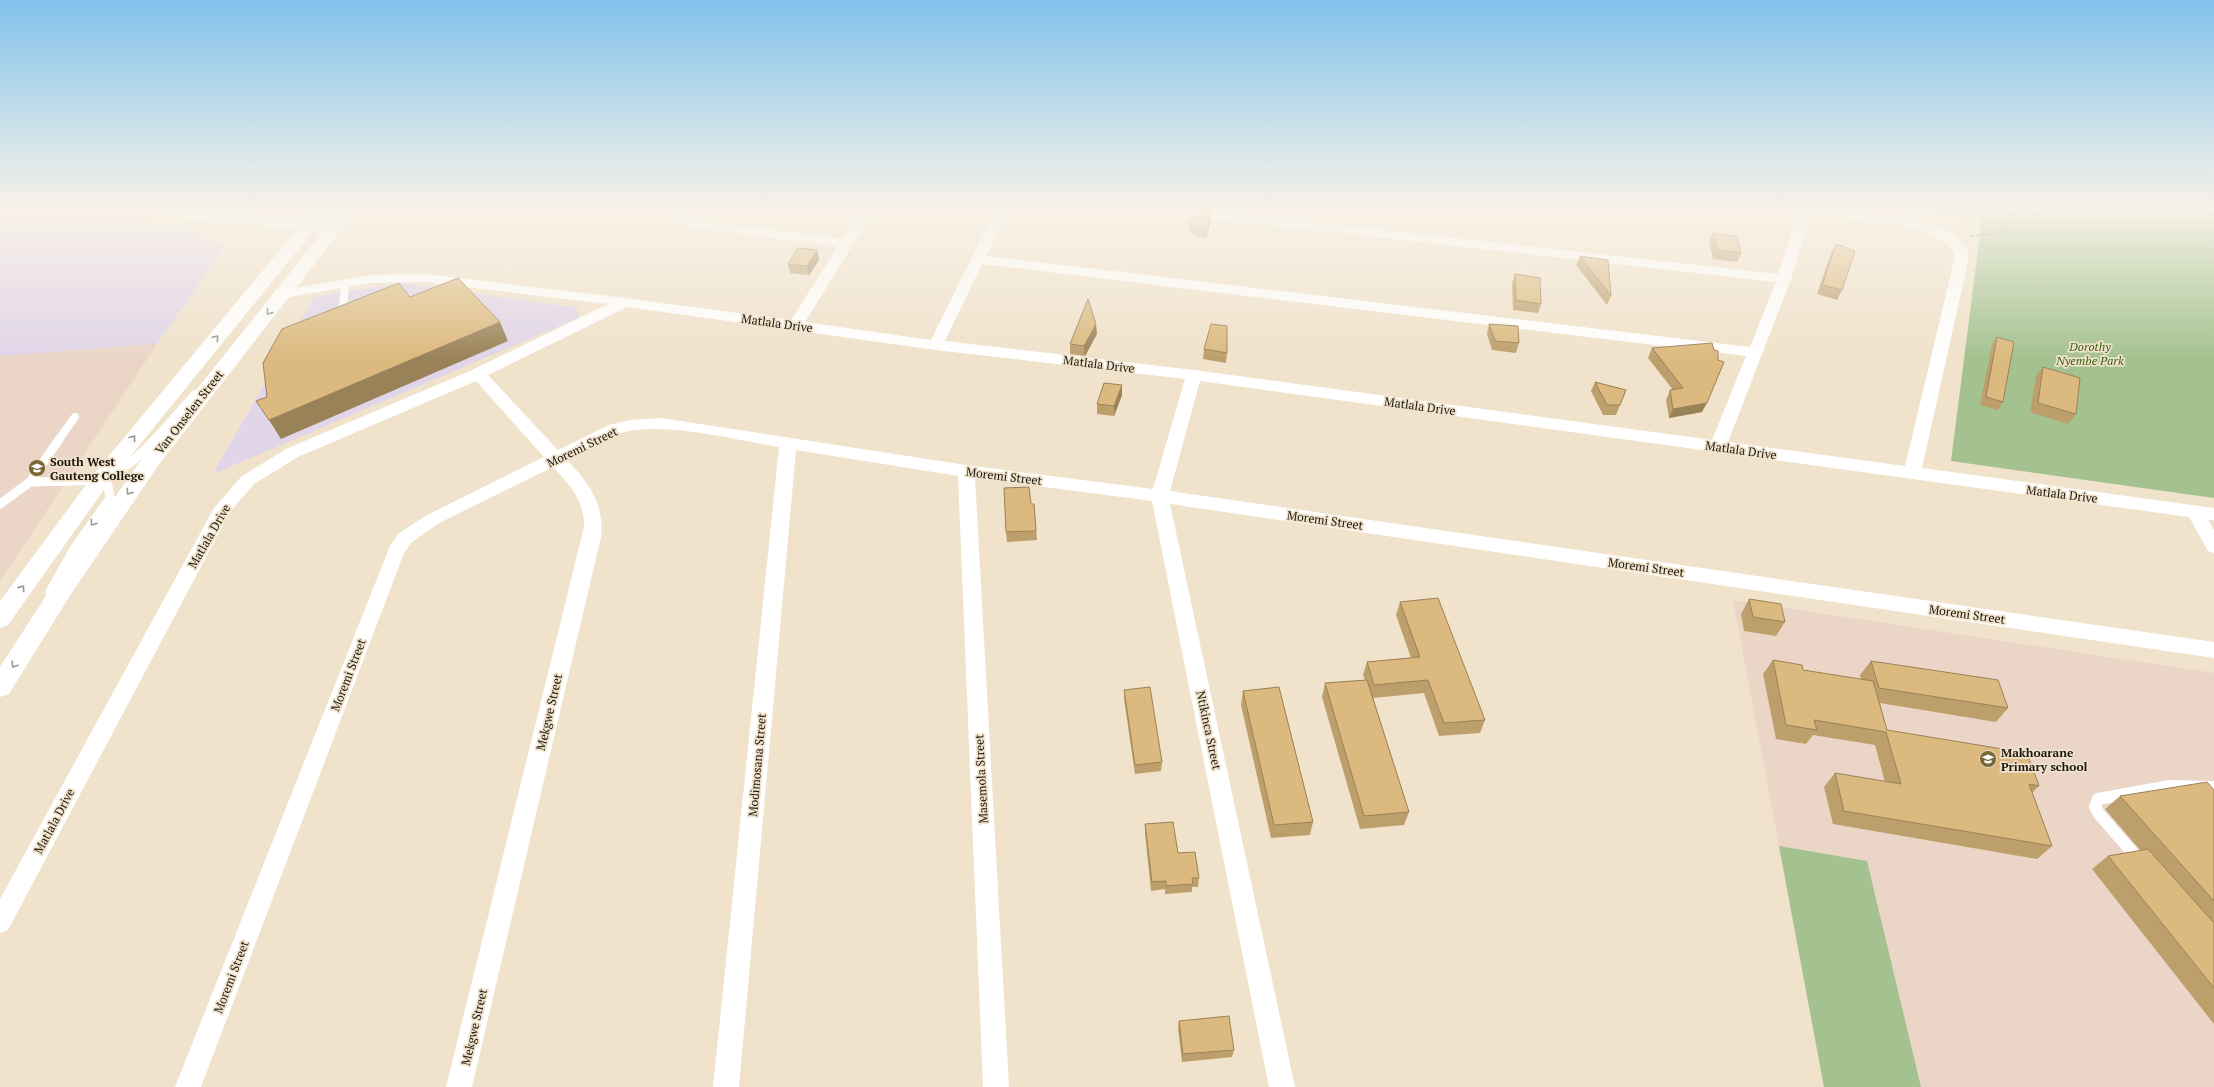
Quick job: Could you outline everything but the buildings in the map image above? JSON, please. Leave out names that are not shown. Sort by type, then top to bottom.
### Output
[{"type":"main road","points":[[0,620],[101,479],[282,258]]},
{"type":"main road","name":"Van Onselen Street","points":[[0,687],[61,591],[153,458],[311,258]]},
{"type":"street","points":[[796,325],[837,258]]},
{"type":"street","points":[[1598,258],[1784,279]]},
{"type":"street","points":[[1718,447],[1784,279],[1790,258]]},
{"type":"street","points":[[1912,474],[1962,258]]},
{"type":"street","points":[[936,345],[978,259],[1755,352]]},
{"type":"street","name":"Matlala Drive","points":[[283,294],[387,277],[425,278],[625,302],[936,345],[1194,375],[2214,514]]},
{"type":"street","name":"Matlala Drive","points":[[0,922],[223,508],[236,491],[254,476],[292,453],[478,374],[625,302]]},
{"type":"street","name":"Mekgwe Street","points":[[459,1087],[593,528],[594,513],[590,501],[580,486],[478,374]]},
{"type":"street","name":"Ntikinca Street","points":[[1194,375],[1160,496],[1282,1087]]},
{"type":"street","name":"Moremi Street","points":[[188,1087],[396,551],[405,538],[433,519],[615,429],[630,425],[661,423],[966,471],[1160,496],[2214,650]]},
{"type":"street","name":"Modimosana Street","points":[[726,1087],[788,444]]},
{"type":"street","name":"Masemola Street","points":[[966,471],[996,1087]]},
{"type":"street","points":[[2195,511],[2214,546]]},
{"type":"lane","points":[[345,284],[343,309],[353,311],[360,309]]},
{"type":"lane","points":[[30,482],[101,479],[119,470],[143,453],[186,403],[235,355]]},
{"type":"lane","points":[[0,504],[30,482],[75,417]]},
{"type":"lane","points":[[27,644],[59,575],[110,498],[108,486],[101,479]]},
{"type":"lane","points":[[2146,868],[2099,814],[2096,802],[2098,799],[2170,785],[2189,784],[2214,786]]},
{"type":"shaded area","points":[[0,258],[217,258],[157,344],[0,356]]},
{"type":"shaded area","points":[[402,283],[578,308],[578,318],[213,474],[314,297]]},
{"type":"shaded area","name":"South West Gauteng College","points":[[157,344],[0,581],[0,356]]},
{"type":"shaded area","name":"Makhoarane Primary school","points":[[1733,600],[2214,673],[2214,1087],[1824,1087]]},
{"type":"green space","name":"Dorothy Nyembe Park","points":[[1977,258],[2214,258],[2214,498],[1951,461]]},
{"type":"green space","points":[[1779,846],[1867,861],[1921,1087],[1824,1087]]},
{"type":"place","name":"South West Gauteng College","points":[[37,468]]},
{"type":"place","name":"Makhoarane Primary school","points":[[1988,759]]}]
